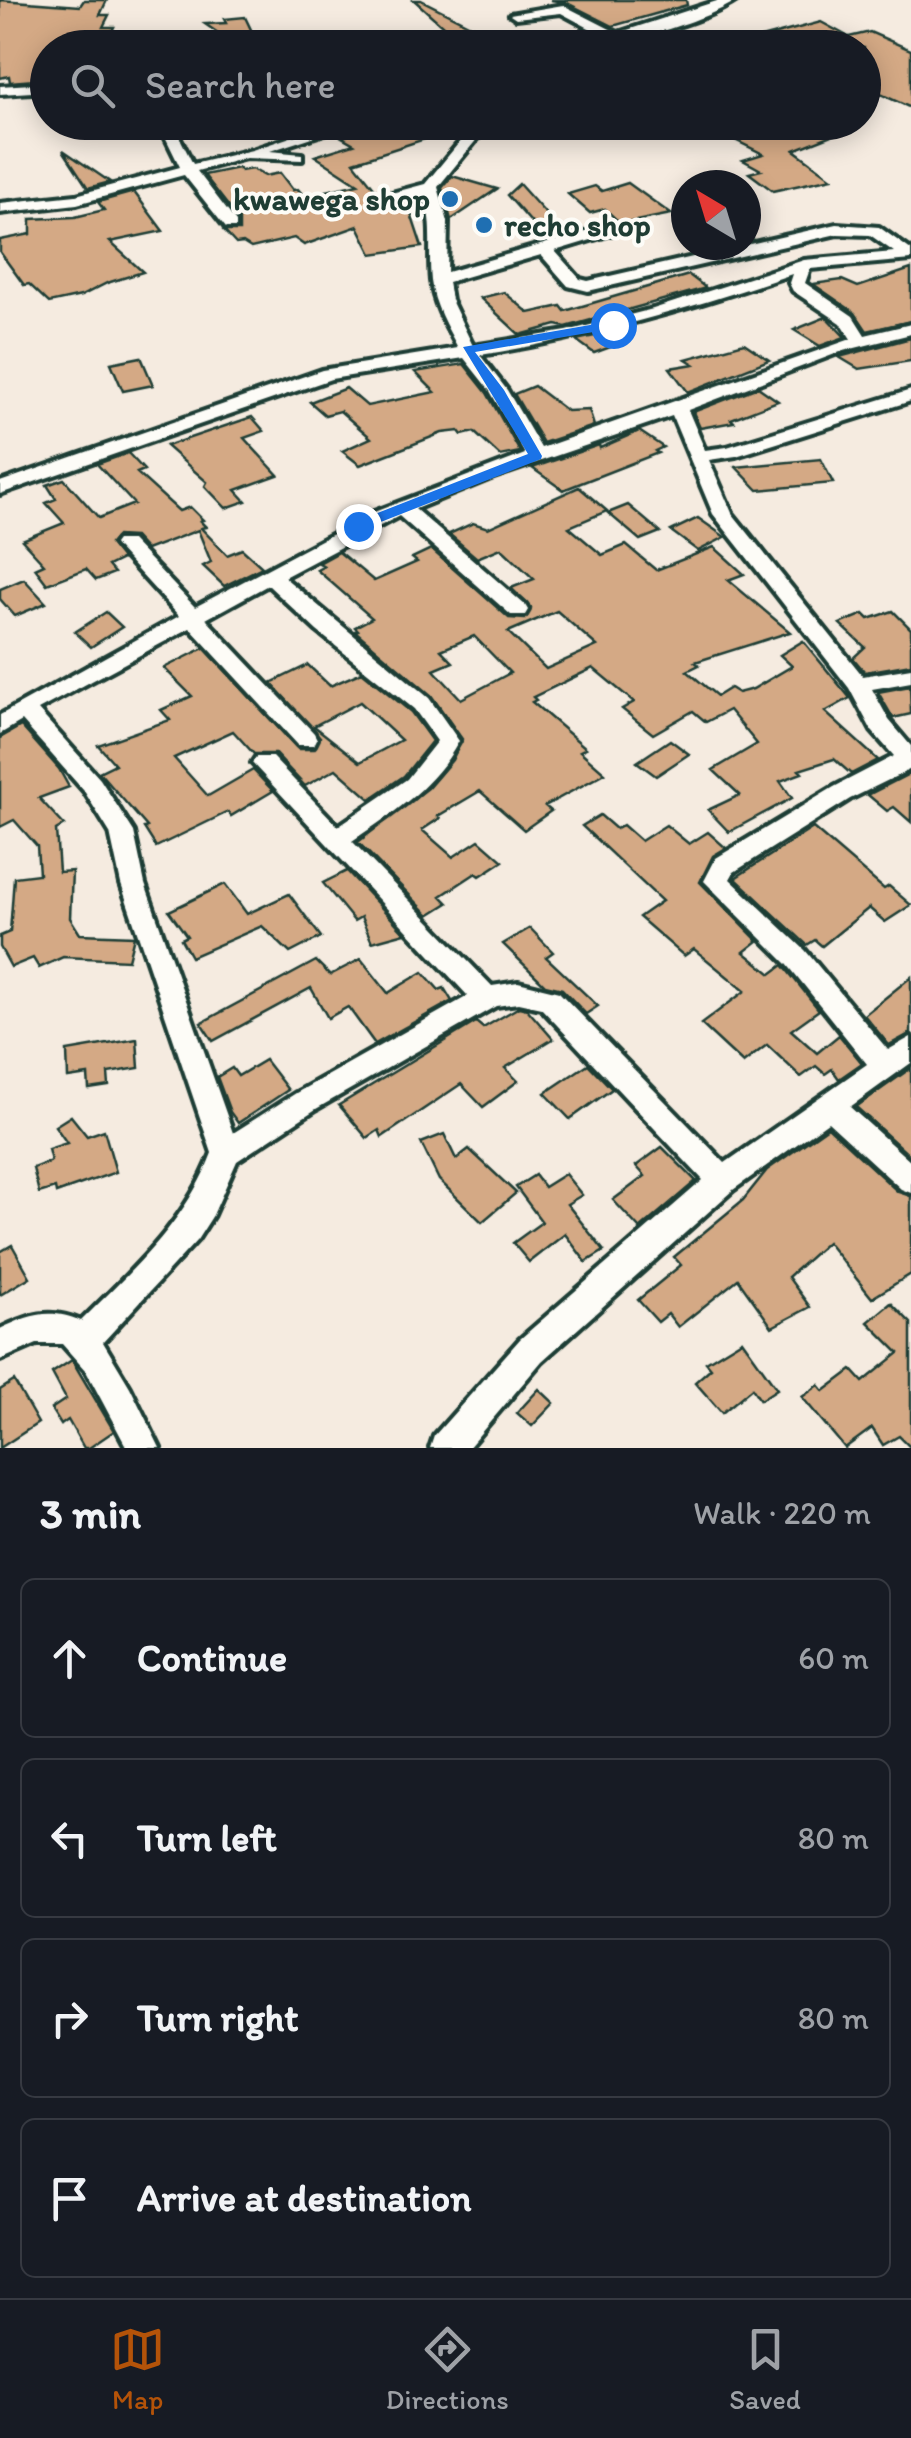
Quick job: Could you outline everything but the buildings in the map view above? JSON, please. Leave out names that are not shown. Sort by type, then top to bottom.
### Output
[{"type":"street","points":[[643,30],[731,0]]},
{"type":"street","points":[[516,14],[562,9],[601,30]]},
{"type":"street","points":[[0,90],[30,88]]},
{"type":"street","points":[[173,140],[186,169],[231,224]]},
{"type":"street","points":[[0,208],[76,199],[292,140]]},
{"type":"street","points":[[391,195],[430,186],[469,140]]},
{"type":"street","points":[[246,154],[297,158]]},
{"type":"street","points":[[430,186],[440,222],[442,300],[467,350],[498,390],[536,456]]},
{"type":"street","points":[[545,249],[574,283],[588,286],[837,229],[874,230],[909,255]]},
{"type":"street","points":[[439,280],[606,230]]},
{"type":"street","points":[[0,488],[183,428],[296,383],[390,362],[613,325],[804,265],[909,255]]},
{"type":"street","points":[[804,265],[799,288],[846,320],[861,341]]},
{"type":"street","points":[[0,726],[24,708],[347,531],[536,456],[861,341],[911,329]]},
{"type":"street","points":[[698,456],[729,452],[911,395]]},
{"type":"street","points":[[678,408],[723,514],[858,684],[880,725],[910,760],[842,793],[740,856],[725,866],[716,881],[796,957],[884,1064]]},
{"type":"street","points":[[402,508],[518,610]]},
{"type":"street","points":[[124,544],[306,739]]},
{"type":"street","points":[[270,576],[322,625],[422,705],[442,724],[448,741],[438,762],[414,787],[338,838]]},
{"type":"street","points":[[858,684],[911,674]]},
{"type":"street","points":[[24,708],[92,785],[122,832],[139,901],[226,1153],[217,1187],[157,1264],[84,1340]]},
{"type":"street","points":[[264,763],[488,998]]},
{"type":"street","points":[[226,1153],[306,1101],[488,998],[506,991],[526,992],[550,1000],[723,1181]]},
{"type":"street","points":[[446,1448],[531,1350],[723,1181],[911,1048]]},
{"type":"street","points":[[828,1104],[911,1180]]},
{"type":"street","points":[[0,1344],[48,1326],[64,1328],[84,1340],[144,1448]]},
{"type":"place","name":"kwawega shop","points":[[450,199]]},
{"type":"place","name":"recho shop","points":[[484,225]]},
{"type":"route","points":[[358,526],[536,456],[498,390],[467,350],[567,336],[613,325]]}]
